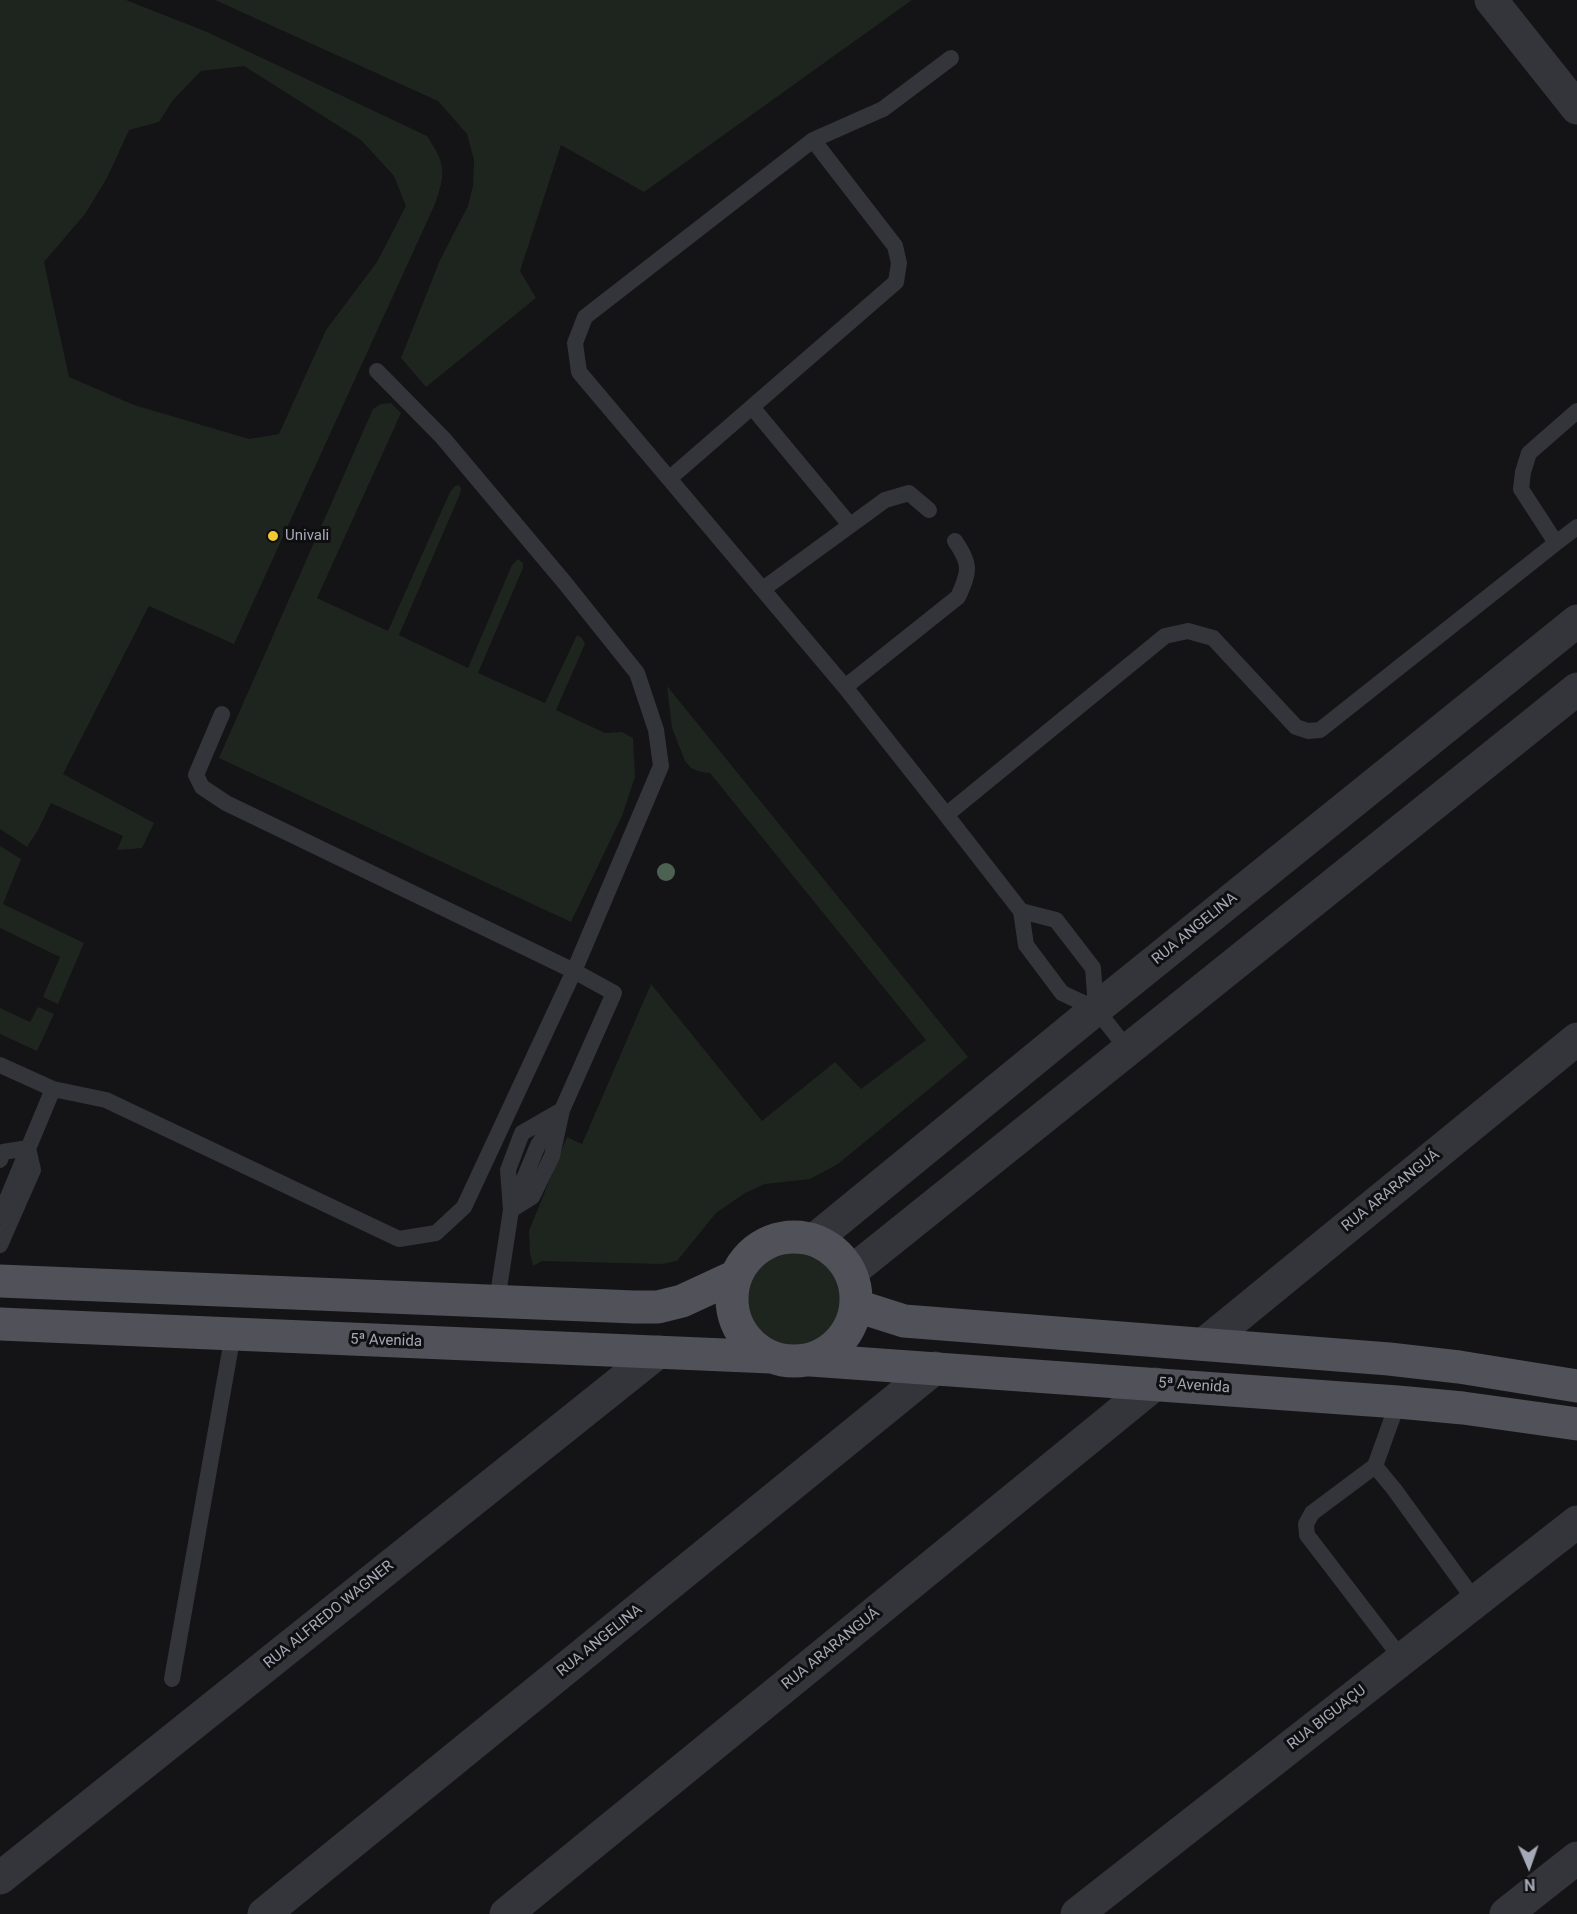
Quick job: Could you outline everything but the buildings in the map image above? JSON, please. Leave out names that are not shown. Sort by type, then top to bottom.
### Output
[{"type":"main road","points":[[796,1236],[814,1239],[829,1247],[842,1258],[851,1272],[856,1288],[857,1306],[852,1323],[844,1337],[829,1351],[811,1360],[791,1361],[771,1357],[754,1347],[741,1332],[733,1314],[731,1295],[736,1276],[745,1260],[759,1247],[776,1239],[796,1236]]},
{"type":"main road","points":[[0,1281],[658,1307],[682,1301],[736,1276]]},
{"type":"main road","points":[[857,1306],[904,1321],[1204,1344],[1459,1367],[1577,1386]]},
{"type":"main road","name":"5ª Avenida","points":[[0,1324],[771,1357]]},
{"type":"main road","name":"5ª Avenida","points":[[811,1360],[1398,1402],[1463,1408],[1577,1424]]},
{"type":"street","points":[[1491,0],[1577,108]]},
{"type":"street","name":"RUA ANGELINA","points":[[814,1239],[1577,621]]},
{"type":"street","points":[[851,1272],[1577,689]]},
{"type":"street","name":"RUA ARARANGUÁ","points":[[1204,1344],[1577,1039]]},
{"type":"street","name":"RUA ALFREDO WAGNER","points":[[0,1878],[657,1352]]},
{"type":"street","name":"RUA ANGELINA","points":[[264,1914],[935,1368]]},
{"type":"street","name":"RUA ARARANGUÁ","points":[[506,1914],[1155,1383]]},
{"type":"street","name":"RUA BIGUAÇU","points":[[1077,1914],[1577,1522]]},
{"type":"street","points":[[1506,1914],[1577,1858]]},
{"type":"lane","points":[[951,58],[883,109],[813,140],[585,317],[575,343],[579,372],[845,687],[946,814],[1021,911],[1026,945],[1062,993],[1096,1009],[1128,1050]]},
{"type":"lane","points":[[670,478],[896,282],[899,263],[895,246],[813,140]]},
{"type":"lane","points":[[0,1065],[53,1089],[106,1100],[399,1239],[436,1233],[464,1207],[574,971],[661,766],[656,730],[637,673],[444,438],[377,371]]},
{"type":"lane","points":[[752,407],[850,525]]},
{"type":"lane","points":[[1556,543],[1521,489],[1523,472],[1528,453],[1577,411]]},
{"type":"lane","points":[[763,589],[885,500],[909,493],[929,510]]},
{"type":"lane","points":[[946,814],[1165,636],[1188,631],[1213,638],[1296,727],[1308,731],[1320,730],[1577,527]]},
{"type":"lane","points":[[845,687],[958,597],[968,576],[965,556],[955,541]]},
{"type":"lane","points":[[222,714],[196,775],[202,788],[225,803],[574,971],[614,993],[562,1110],[538,1145],[511,1210],[497,1301]]},
{"type":"lane","points":[[1021,911],[1056,920],[1063,928],[1093,968],[1096,1009]]},
{"type":"lane","points":[[0,1216],[53,1089]]},
{"type":"lane","points":[[0,1160],[3,1152],[28,1148]]},
{"type":"lane","points":[[0,1245],[33,1170],[28,1148]]},
{"type":"lane","points":[[172,1679],[233,1334]]},
{"type":"lane","points":[[1398,1402],[1375,1466],[1312,1513],[1306,1524],[1307,1535],[1402,1659]]},
{"type":"lane","points":[[1375,1466],[1476,1602]]},
{"type":"shaded area","points":[[0,0],[126,0],[207,32],[427,136],[441,162],[441,184],[435,204],[234,644],[149,606],[63,774],[154,823],[142,848],[117,850],[123,836],[51,803],[27,847],[0,829]],"holes":[[[244,66],[361,140],[394,176],[406,206],[377,262],[326,330],[279,434],[249,439],[134,405],[69,377],[44,262],[85,214],[108,176],[129,130],[159,122],[173,100],[201,71]]]},
{"type":"shaded area","points":[[215,0],[912,0],[644,192],[561,145],[520,271],[536,298],[426,387],[401,358],[440,260],[468,206],[473,186],[474,160],[467,134],[438,101]]},
{"type":"shaded area","points":[[391,403],[401,413],[317,598],[388,631],[450,492],[459,485],[460,494],[399,635],[468,668],[512,565],[518,559],[523,563],[523,568],[478,673],[545,703],[577,635],[582,638],[585,644],[556,710],[605,733],[622,732],[633,738],[635,777],[622,816],[571,922],[219,758],[373,409],[381,404]]},
{"type":"shaded area","points":[[667,686],[968,1057],[838,1164],[810,1179],[765,1184],[745,1193],[716,1213],[677,1261],[662,1264],[542,1261],[533,1266],[529,1231],[567,1137],[582,1144],[651,984],[762,1121],[835,1062],[861,1089],[926,1040],[710,773],[691,768],[685,761],[672,728]]},
{"type":"shaded area","points":[[0,846],[21,859],[3,904],[84,943],[58,1004],[43,997],[60,957],[0,928]]},
{"type":"shaded area","points":[[38,1007],[54,1014],[37,1051],[0,1034],[0,1008],[30,1022]]},
{"type":"shaded area","points":[[794,1247],[814,1251],[831,1262],[842,1279],[846,1299],[842,1319],[831,1336],[814,1347],[794,1351],[774,1347],[757,1336],[746,1319],[742,1299],[746,1279],[757,1262],[774,1251]]},
{"type":"place","name":"Univali","points":[[273,536]]}]
